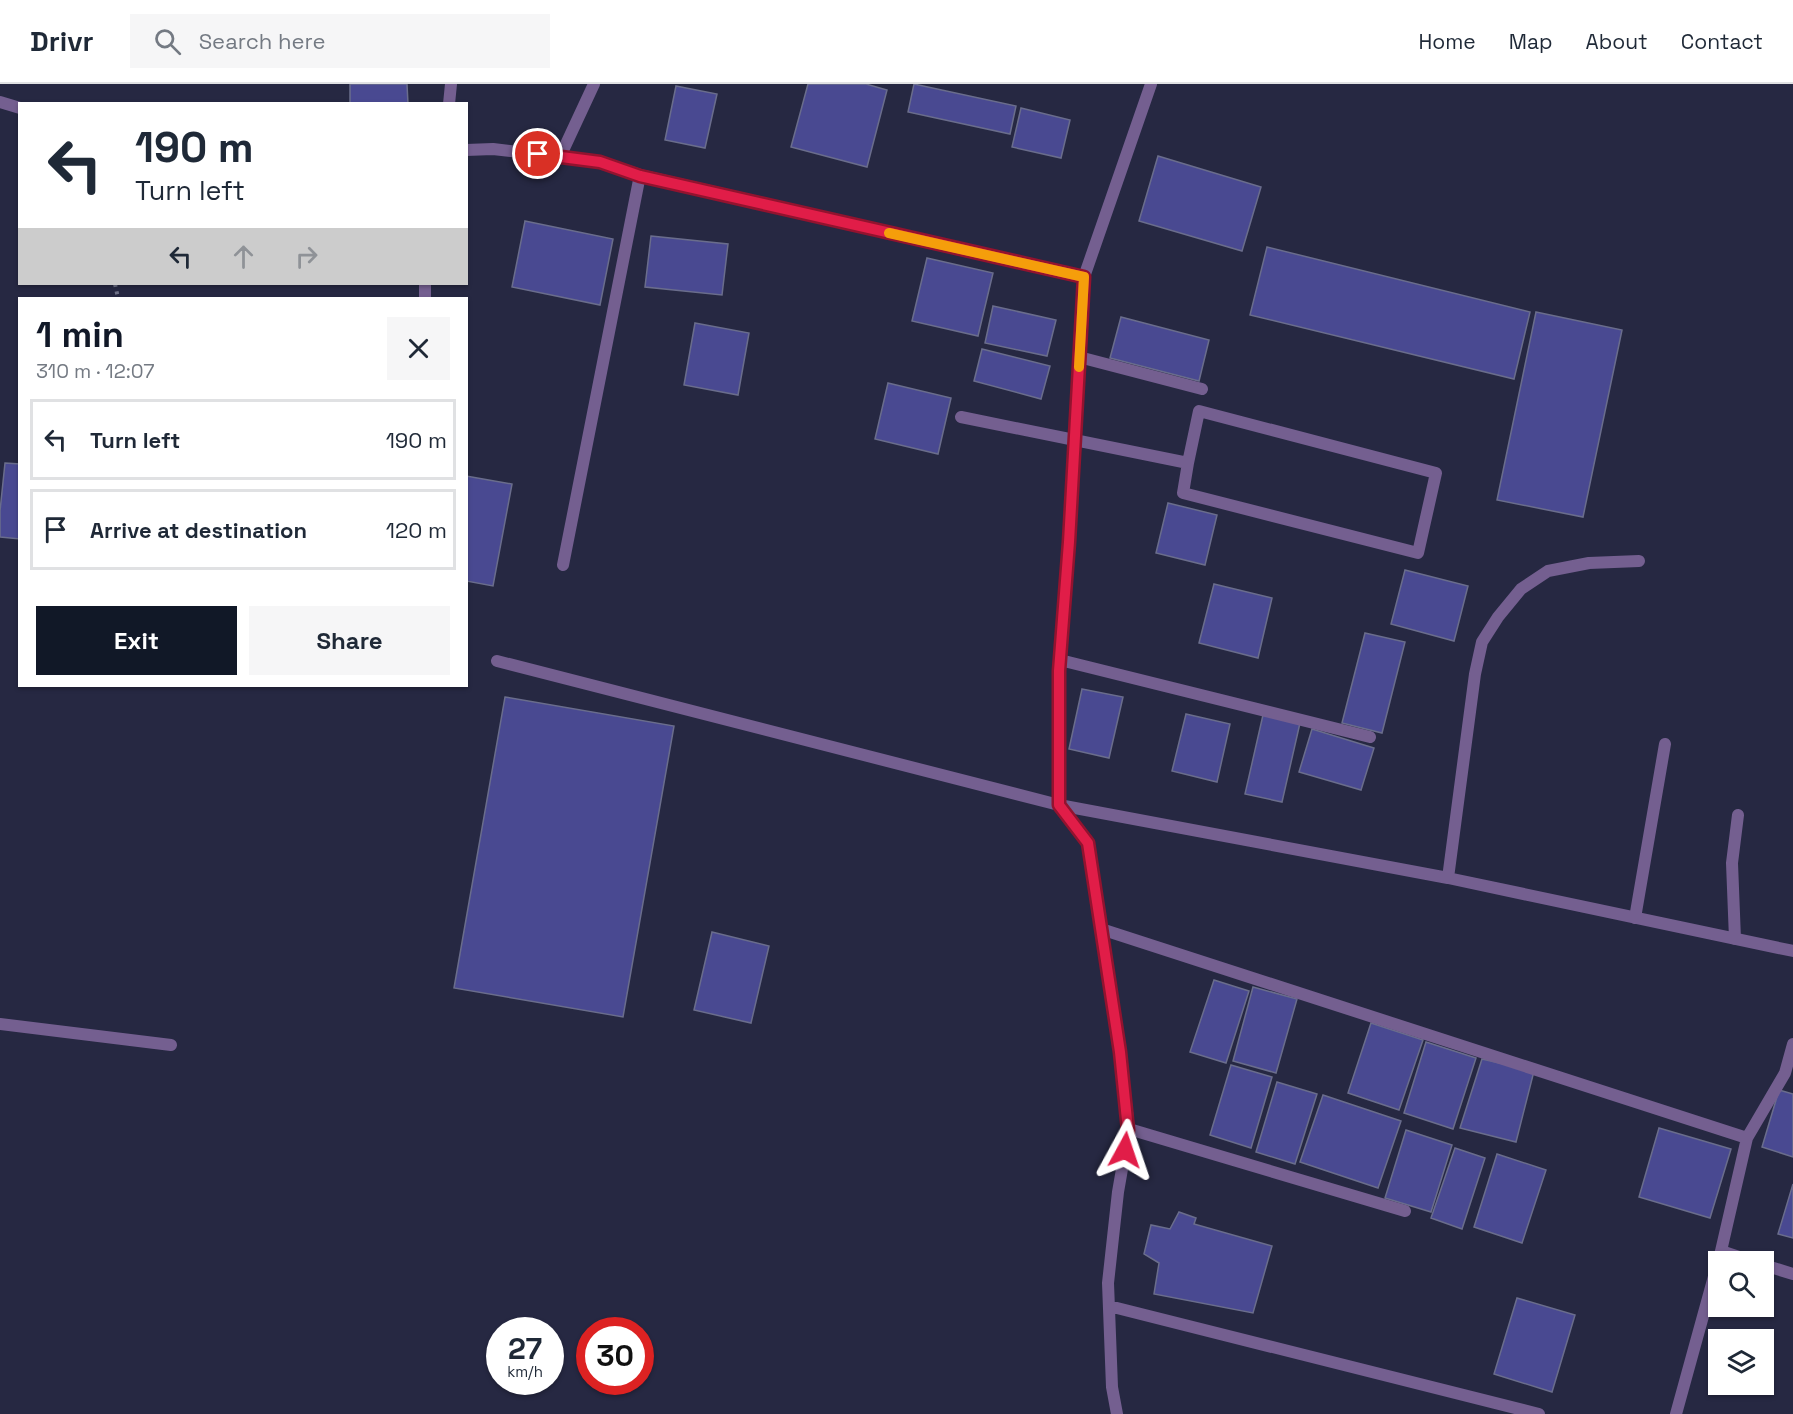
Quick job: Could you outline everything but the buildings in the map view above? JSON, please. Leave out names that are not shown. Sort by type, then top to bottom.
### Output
[{"type":"street","points":[[449,102],[451,84]]},
{"type":"street","points":[[560,157],[594,84]]},
{"type":"street","points":[[1117,1414],[1113,1387],[1108,1284],[1118,1191],[1128,1130],[1120,1052],[1088,843],[1059,805],[1060,660],[1084,277],[1151,84]]},
{"type":"street","points":[[0,102],[18,107]]},
{"type":"street","points":[[468,150],[493,149],[600,162],[640,176],[1084,277]]},
{"type":"street","points":[[563,565],[640,176]]},
{"type":"street","points":[[1079,357],[1202,389]]},
{"type":"street","points":[[1199,411],[1436,473],[1418,553],[1183,493],[1188,463],[1199,411]]},
{"type":"street","points":[[961,417],[1188,463]]},
{"type":"street","points":[[1448,878],[1475,674],[1482,642],[1498,617],[1521,589],[1548,571],[1588,563],[1639,561]]},
{"type":"street","points":[[1060,660],[1370,737]]},
{"type":"street","points":[[497,661],[1059,805],[1448,878],[1793,951]]},
{"type":"street","points":[[1635,918],[1665,744]]},
{"type":"street","points":[[1735,939],[1732,863],[1738,815]]},
{"type":"street","points":[[1101,929],[1747,1138]]},
{"type":"street","points":[[0,1024],[171,1045]]},
{"type":"street","points":[[1722,1251],[1747,1138],[1789,1074],[1793,1044]]},
{"type":"street","points":[[1128,1130],[1405,1211]]},
{"type":"street","points":[[1774,1267],[1793,1274]]},
{"type":"street","points":[[1676,1414],[1708,1301]]},
{"type":"street","points":[[1109,1306],[1539,1414]]},
{"type":"slow traffic","points":[[889,233],[1084,277],[1079,367]]},
{"type":"route","points":[[538,154],[600,162],[640,176],[1084,277],[1069,542],[1059,671],[1059,805],[1088,843],[1120,1052],[1128,1130],[1125,1150]]}]
